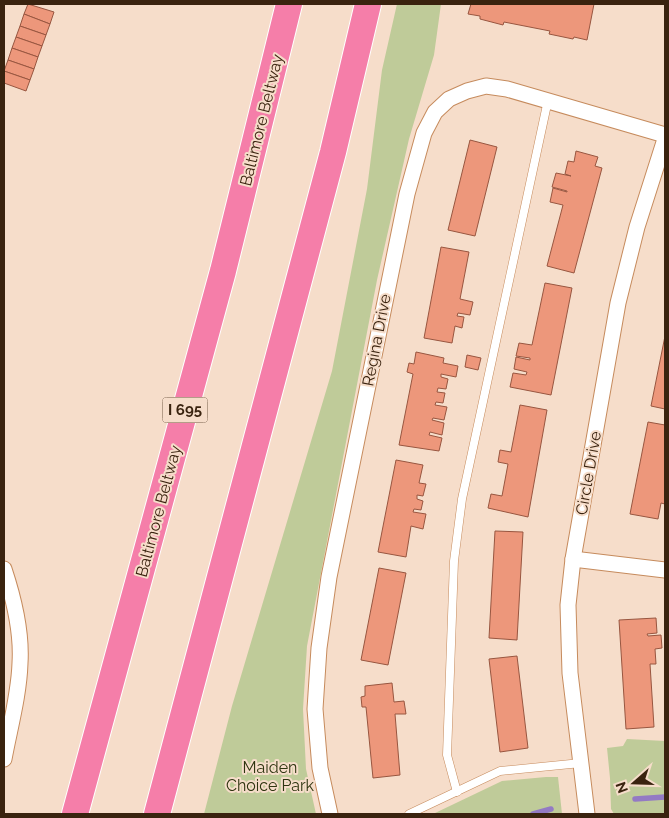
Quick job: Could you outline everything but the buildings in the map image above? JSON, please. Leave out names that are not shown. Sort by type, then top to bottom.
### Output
[{"type":"highway","name":"Baltimore Beltway","points":[[75,814],[221,280],[289,4]]},
{"type":"highway","points":[[159,809],[333,152],[368,4]]},
{"type":"street","name":"Regina Drive","points":[[330,814],[320,768],[316,709],[319,648],[329,577],[387,285],[406,194],[424,133],[435,112],[449,99],[467,91],[486,86],[507,88],[665,137]]},
{"type":"street","name":"Circle Drive","points":[[587,814],[570,673],[568,606],[573,559],[618,304],[637,228],[665,137]]},
{"type":"street","points":[[573,559],[665,570]]},
{"type":"street","points":[[4,569],[15,604],[20,664],[4,759]]},
{"type":"lane","points":[[457,792],[447,754],[454,561],[462,499],[548,100]]},
{"type":"lane","points":[[409,814],[500,771],[581,764]]},
{"type":"green space","name":"Maiden Choice Park","points":[[397,4],[441,4],[434,55],[409,139],[377,280],[307,646],[303,709],[306,769],[316,814],[204,814],[232,706],[332,371],[367,189],[382,70]]},
{"type":"green space","points":[[627,739],[665,741],[665,814],[614,814],[611,809],[607,748],[623,746]]},
{"type":"green space","points":[[558,777],[562,814],[433,814],[502,781]]},
{"type":"waterway","points":[[635,799],[665,797]]},
{"type":"waterway","points":[[533,814],[551,809]]}]
